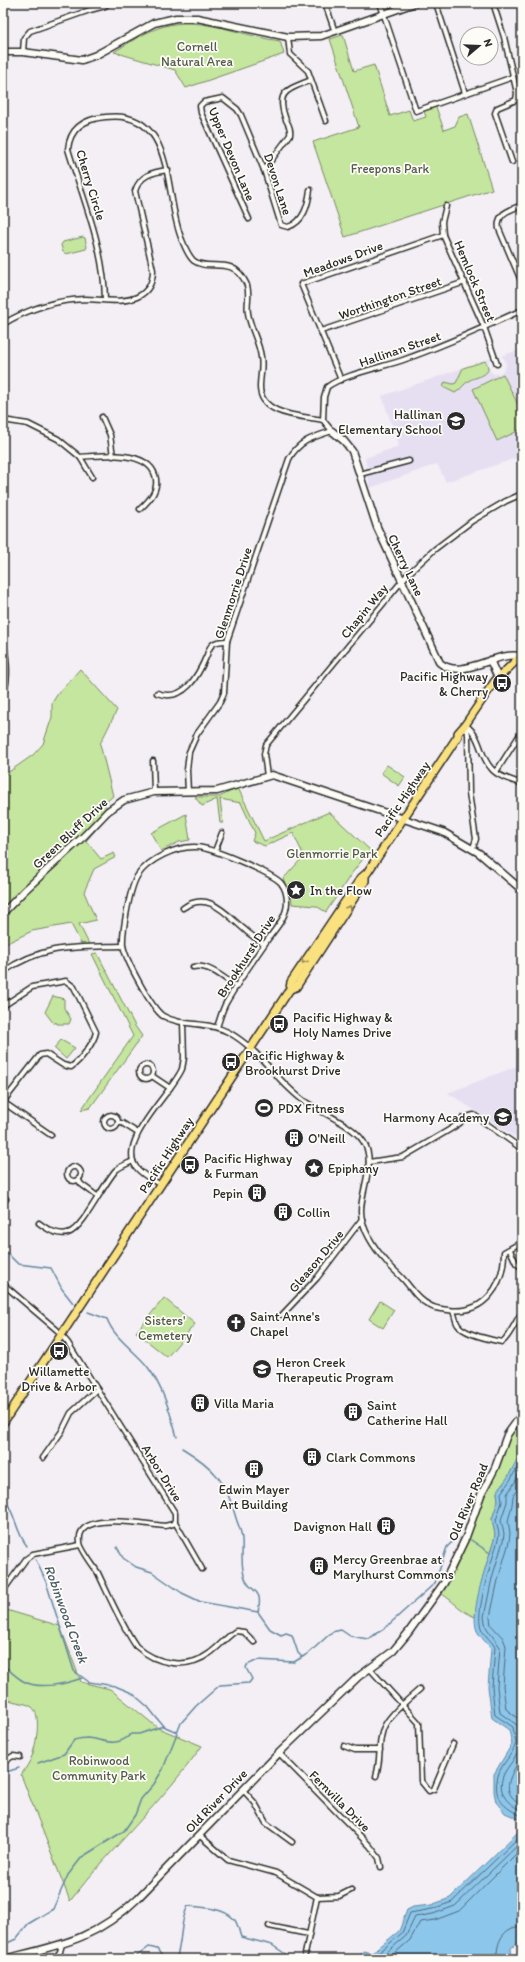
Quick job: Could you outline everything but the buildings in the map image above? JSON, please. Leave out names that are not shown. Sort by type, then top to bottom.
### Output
[{"type":"main road","name":"Pacific Highway","points":[[3,1423],[251,1049],[290,989],[290,982],[322,934],[361,878],[365,876],[458,736],[462,735],[465,730],[465,725],[498,678],[521,655]]},
{"type":"street","points":[[23,52],[24,36],[30,31],[105,6],[108,3]]},
{"type":"street","points":[[325,3],[335,32]]},
{"type":"street","points":[[380,3],[416,111],[513,77]]},
{"type":"street","points":[[3,52],[23,52],[71,59],[87,59],[154,23],[176,18],[197,18],[288,37],[314,37],[335,32],[415,3]]},
{"type":"street","points":[[436,3],[465,93]]},
{"type":"street","points":[[493,3],[504,37],[517,93],[516,100],[497,108],[496,113],[512,162]]},
{"type":"street","points":[[288,37],[290,54],[304,66],[312,80],[326,121]]},
{"type":"street","points":[[264,170],[290,135],[290,129],[281,106],[283,96],[290,89],[312,80]]},
{"type":"street","name":"Upper Devon Lane","points":[[231,104],[223,98],[218,97],[204,102],[200,109],[249,219]]},
{"type":"street","name":"Devon Lane","points":[[231,104],[241,115],[264,170],[280,222],[283,227],[292,226],[301,218],[307,205],[310,190]]},
{"type":"street","name":"Cherry Circle","points":[[105,299],[102,264],[94,228],[68,149],[69,138],[81,125],[100,118],[113,116],[134,120],[142,124],[160,144],[168,170],[175,219],[181,239],[189,255],[201,264],[219,264],[234,270],[242,277],[247,286],[248,316],[262,357],[260,388],[264,401],[271,408],[279,411],[324,420]]},
{"type":"street","points":[[3,324],[19,314],[47,304],[76,300],[128,300],[137,297],[146,290],[151,282],[152,270],[135,191],[139,182],[146,176],[168,170]]},
{"type":"street","points":[[522,205],[503,213],[498,223],[499,229],[522,283]]},
{"type":"street","name":"Hemlock Street","points":[[446,206],[442,222],[443,235],[484,327],[497,364]]},
{"type":"street","name":"Meadows Drive","points":[[341,380],[301,284],[443,235]]},
{"type":"street","name":"Worthington Street","points":[[321,332],[465,282]]},
{"type":"street","name":"Hallinan Street","points":[[324,420],[325,392],[331,384],[403,360],[522,310]]},
{"type":"street","points":[[102,417],[110,435],[114,456]]},
{"type":"street","points":[[3,420],[33,425],[58,439],[80,457],[92,477]]},
{"type":"street","points":[[324,420],[332,431]]},
{"type":"street","name":"Cherry Lane","points":[[332,431],[349,446],[360,474],[372,516],[440,663],[454,670],[490,660],[521,655]]},
{"type":"street","name":"Glenmorrie Drive","points":[[188,792],[187,761],[192,744],[224,694],[228,641],[289,459],[296,448],[304,440],[332,431]]},
{"type":"street","points":[[80,457],[114,456],[132,457],[144,460],[154,472],[156,483],[155,492],[140,509]]},
{"type":"street","points":[[360,474],[409,461]]},
{"type":"street","name":"Chapin Way","points":[[267,776],[264,754],[266,745],[384,604],[402,580],[435,549],[460,529],[506,501],[522,494]]},
{"type":"street","points":[[3,637],[8,668],[7,684],[3,695]]},
{"type":"street","points":[[157,693],[172,695],[184,690],[191,683],[213,644],[228,641]]},
{"type":"street","points":[[490,660],[498,678]]},
{"type":"street","points":[[465,725],[474,732],[487,763],[496,772],[522,784]]},
{"type":"street","points":[[465,725],[468,734],[469,793],[476,839],[473,848]]},
{"type":"street","points":[[496,772],[522,731]]},
{"type":"street","points":[[153,761],[154,792]]},
{"type":"street","points":[[188,792],[217,791],[267,776],[282,777],[443,832],[473,848],[522,890]]},
{"type":"street","name":"Green Bluff Drive","points":[[3,914],[24,891],[85,835],[108,811],[124,800],[154,792],[188,792]]},
{"type":"street","points":[[215,850],[222,833]]},
{"type":"street","name":"Brookhurst Drive","points":[[123,946],[132,889],[140,872],[147,865],[180,848],[199,847],[215,850],[274,878],[283,886],[287,898],[285,913],[225,1004],[217,1027]]},
{"type":"street","points":[[183,908],[194,902],[214,905],[222,909],[244,930],[264,944]]},
{"type":"street","points":[[3,972],[20,960],[61,948],[123,946],[137,978],[156,1009],[166,1018],[217,1027],[236,1037],[261,1057],[284,1084],[301,1099],[322,1113],[347,1126],[359,1136],[367,1147],[369,1162],[361,1210],[362,1219],[376,1251],[422,1302],[436,1309],[453,1311],[474,1307],[485,1301],[498,1284],[504,1262],[504,1252],[522,1242]]},
{"type":"street","points":[[193,967],[200,966],[207,968],[237,987]]},
{"type":"street","points":[[3,1006],[32,986],[62,981],[71,983],[94,1025],[95,1036],[77,1062],[71,1067],[63,1065],[42,1053],[26,1070],[3,1102],[51,1135]]},
{"type":"street","points":[[161,1185],[144,1175],[133,1162],[132,1150],[138,1133],[180,1074],[183,1065],[183,1022]]},
{"type":"street","points":[[152,1076],[170,1088]]},
{"type":"street","points":[[369,1162],[403,1157],[450,1130],[469,1116],[474,1115],[522,1149]]},
{"type":"street","points":[[118,1123],[122,1123],[138,1133]]},
{"type":"street","points":[[39,1223],[56,1233],[70,1232],[77,1227],[117,1169],[133,1162]]},
{"type":"street","points":[[78,1179],[81,1184],[97,1196]]},
{"type":"street","name":"Gleason Drive","points":[[282,1315],[318,1278],[362,1219]]},
{"type":"street","points":[[510,1250],[516,1264],[522,1268]]},
{"type":"street","name":"Arbor Drive","points":[[3,1284],[62,1334],[176,1515],[175,1522],[165,1526],[114,1521],[97,1522],[83,1530],[80,1535],[80,1545]]},
{"type":"street","points":[[453,1311],[456,1322],[461,1328],[502,1342],[507,1338],[514,1322],[522,1312]]},
{"type":"street","points":[[43,1458],[62,1431],[71,1413],[97,1390]]},
{"type":"street","name":"Old River Road","points":[[420,1618],[447,1578],[466,1537],[481,1495],[495,1468],[507,1435],[522,1414]]},
{"type":"street","points":[[175,1522],[202,1569]]},
{"type":"street","points":[[3,1591],[26,1559],[32,1554],[80,1545],[92,1562],[136,1646],[147,1655],[163,1662],[183,1664],[206,1656],[236,1631],[244,1632],[254,1642]]},
{"type":"street","name":"Old River Drive","points":[[4,1959],[62,1944],[91,1934],[118,1916],[138,1898],[279,1753],[347,1687],[393,1651],[420,1618]]},
{"type":"street","points":[[370,1669],[419,1723],[421,1781],[425,1789],[431,1791],[434,1789],[453,1744]]},
{"type":"street","points":[[376,1776],[379,1767],[381,1734],[384,1725],[420,1689]]},
{"type":"street","points":[[344,1746],[355,1750],[380,1750]]},
{"type":"street","name":"Fernvilla Drive","points":[[279,1753],[370,1846],[379,1858],[381,1867]]},
{"type":"street","points":[[3,1762],[13,1756],[20,1757]]},
{"type":"street","points":[[243,1790],[255,1803],[266,1823],[292,1842]]},
{"type":"street","points":[[199,1835],[228,1860],[276,1872],[317,1897],[340,1896],[351,1890]]},
{"type":"street","points":[[304,1959],[308,1934],[317,1897]]},
{"type":"street","points":[[269,1926],[308,1934]]},
{"type":"street","points":[[54,1959],[61,1951],[62,1944]]},
{"type":"shaded area","name":"Hallinan Elementary School","points":[[522,349],[522,456],[446,482],[437,464],[370,488],[365,458],[399,446],[382,396],[489,359],[488,366],[490,371],[494,374],[500,373],[504,370],[506,365],[505,360],[501,356]]},
{"type":"shaded area","name":"Harmony Academy","points":[[522,1064],[522,1141],[448,1093]]},
{"type":"green space","name":"Cornell Natural Area","points":[[189,23],[223,28],[257,37],[280,41],[284,54],[186,88],[175,70],[114,52],[141,36],[159,28],[168,25]]},
{"type":"green space","name":"Freepons Park","points":[[343,35],[354,71],[374,65],[390,116],[409,110],[413,121],[426,117],[424,111],[436,107],[444,130],[455,126],[459,117],[468,114],[492,189],[345,237],[313,142],[359,127],[330,39]]},
{"type":"green space","points":[[83,237],[85,238],[86,249],[66,254],[63,252],[61,245],[63,242]]},
{"type":"green space","points":[[485,361],[488,366],[487,372],[468,381],[457,392],[455,393],[443,387],[445,382],[453,384],[456,383],[463,368]]},
{"type":"green space","points":[[503,374],[522,413],[522,429],[497,441],[473,389]]},
{"type":"green space","points":[[80,669],[117,710],[100,744],[113,796],[104,804],[111,812],[86,841],[101,859],[114,853],[116,857],[94,869],[84,892],[96,920],[79,924],[89,944],[82,945],[71,924],[32,931],[3,945],[3,776],[33,755],[43,744],[52,717],[52,703],[57,695]]},
{"type":"green space","points":[[387,765],[405,777],[399,786],[381,773]]},
{"type":"green space","name":"Glenmorrie Park","points":[[238,788],[264,841],[329,812],[370,850],[352,873],[326,912],[316,906],[292,904],[291,893],[283,879],[304,856],[293,833],[265,846],[252,841],[255,833],[241,803],[220,799],[223,823],[220,823],[217,799],[202,806],[195,797],[219,797]]},
{"type":"green space","points":[[186,814],[190,840],[179,842],[161,851],[151,833]]},
{"type":"green space","points":[[97,953],[135,1026],[142,1036],[90,1108],[81,1110],[133,1036],[92,954]]},
{"type":"green space","points":[[53,996],[64,999],[64,1008],[71,1019],[69,1024],[57,1024],[56,1022],[54,1024],[45,1012]]},
{"type":"green space","points":[[61,1040],[75,1048],[66,1059],[54,1048]]},
{"type":"green space","name":"Sisters' Cemetery","points":[[164,1298],[195,1324],[167,1357],[136,1332]]},
{"type":"green space","points":[[380,1301],[394,1310],[383,1328],[369,1319]]},
{"type":"green space","points":[[522,1417],[522,1442],[518,1450],[518,1458],[508,1477],[497,1492],[498,1501],[492,1519],[495,1534],[494,1540],[483,1576],[475,1617],[442,1594],[464,1550],[499,1460]]},
{"type":"green space","name":"Robinwood Community Park","points":[[3,1609],[60,1626],[81,1682],[110,1689],[158,1728],[202,1746],[171,1786],[70,1901],[21,1775],[30,1761],[34,1751],[37,1716],[35,1711],[29,1705],[6,1699],[3,1696]]},
{"type":"water","points":[[522,1442],[522,1940],[511,1948],[512,1959],[358,1959],[363,1951],[372,1953],[399,1931],[407,1910],[413,1907],[431,1905],[450,1898],[519,1831],[521,1820],[505,1813],[496,1802],[494,1792],[494,1774],[512,1744],[509,1730],[492,1718],[488,1687],[491,1648],[477,1631],[475,1612],[480,1586],[494,1540],[495,1534],[492,1519],[498,1501],[497,1492],[508,1477],[518,1458],[518,1450]]},
{"type":"waterway","points":[[3,1249],[18,1264],[51,1268],[62,1289],[73,1303]]},
{"type":"waterway","points":[[88,1312],[107,1319],[110,1326],[119,1338],[142,1360],[153,1374],[169,1409],[177,1437]]},
{"type":"waterway","points":[[182,1448],[211,1469],[223,1485],[228,1494],[241,1534],[243,1573],[247,1583],[258,1594],[258,1612],[270,1629],[281,1635],[286,1633],[292,1635],[298,1653],[302,1657]]},
{"type":"waterway","name":"Robinwood Creek","points":[[3,1497],[11,1509],[20,1534],[27,1546]]},
{"type":"waterway","points":[[3,1945],[16,1939],[28,1924],[53,1909],[68,1875],[82,1857],[124,1831],[135,1815],[141,1799],[154,1784],[163,1769],[181,1723],[196,1706],[220,1685],[249,1683],[252,1679],[246,1668],[247,1665],[258,1660],[294,1662],[309,1653],[332,1632],[341,1630],[350,1636],[368,1639],[385,1628],[435,1583],[447,1547],[453,1541],[458,1539]]},
{"type":"waterway","points":[[471,1540],[490,1553]]},
{"type":"waterway","points":[[117,1547],[123,1558],[136,1567],[152,1572],[182,1593],[201,1602],[258,1612]]},
{"type":"waterway","name":"Robinwood Creek","points":[[36,1560],[46,1582],[74,1671],[89,1682],[115,1686],[132,1693],[148,1707],[163,1726],[177,1732]]},
{"type":"waterway","points":[[3,1665],[29,1684],[44,1686],[61,1684],[82,1678]]},
{"type":"waterway","points":[[38,1763],[64,1754],[74,1740],[87,1738],[115,1742],[125,1739],[131,1734],[139,1734],[163,1726]]},
{"type":"waterway","points":[[6,1772],[19,1768]]},
{"type":"waterway","points":[[176,1959],[180,1945],[183,1918],[188,1906],[225,1912],[235,1921],[241,1937],[272,1945],[293,1959]]},
{"type":"waterway","points":[[133,1959],[149,1947],[157,1949],[164,1959]]},
{"type":"place","name":"Hallinan Elementary School","points":[[456,421]]},
{"type":"place","name":"Pacific Highway & Cherry","points":[[502,683]]},
{"type":"place","name":"In the Flow","points":[[296,890]]},
{"type":"place","name":"Pacific Highway & Holy Names Drive","points":[[279,1024]]},
{"type":"place","name":"Pacific Highway & Brookhurst Drive","points":[[231,1062]]},
{"type":"place","name":"PDX Fitness","points":[[264,1108]]},
{"type":"place","name":"Harmony Academy","points":[[503,1117]]},
{"type":"place","name":"O'Neill","points":[[294,1138]]},
{"type":"place","name":"Pacific Highway & Furman","points":[[190,1165]]},
{"type":"place","name":"Epiphany","points":[[314,1168]]},
{"type":"place","name":"Pepin","points":[[257,1193]]},
{"type":"place","name":"Collin","points":[[283,1212]]},
{"type":"place","name":"Saint Anne's Chapel","points":[[236,1323]]},
{"type":"place","name":"Willamette Drive & Arbor","points":[[59,1351]]},
{"type":"place","name":"Heron Creek Therapeutic Program","points":[[262,1369]]},
{"type":"place","name":"Villa Maria","points":[[200,1403]]},
{"type":"place","name":"Saint Catherine Hall","points":[[353,1412]]},
{"type":"place","name":"Clark Commons","points":[[312,1457]]},
{"type":"place","name":"Edwin Mayer Art Building","points":[[254,1469]]},
{"type":"place","name":"Davignon Hall","points":[[386,1526]]},
{"type":"place","name":"Mercy Greenbrae at Marylhurst Commons","points":[[319,1566]]}]
